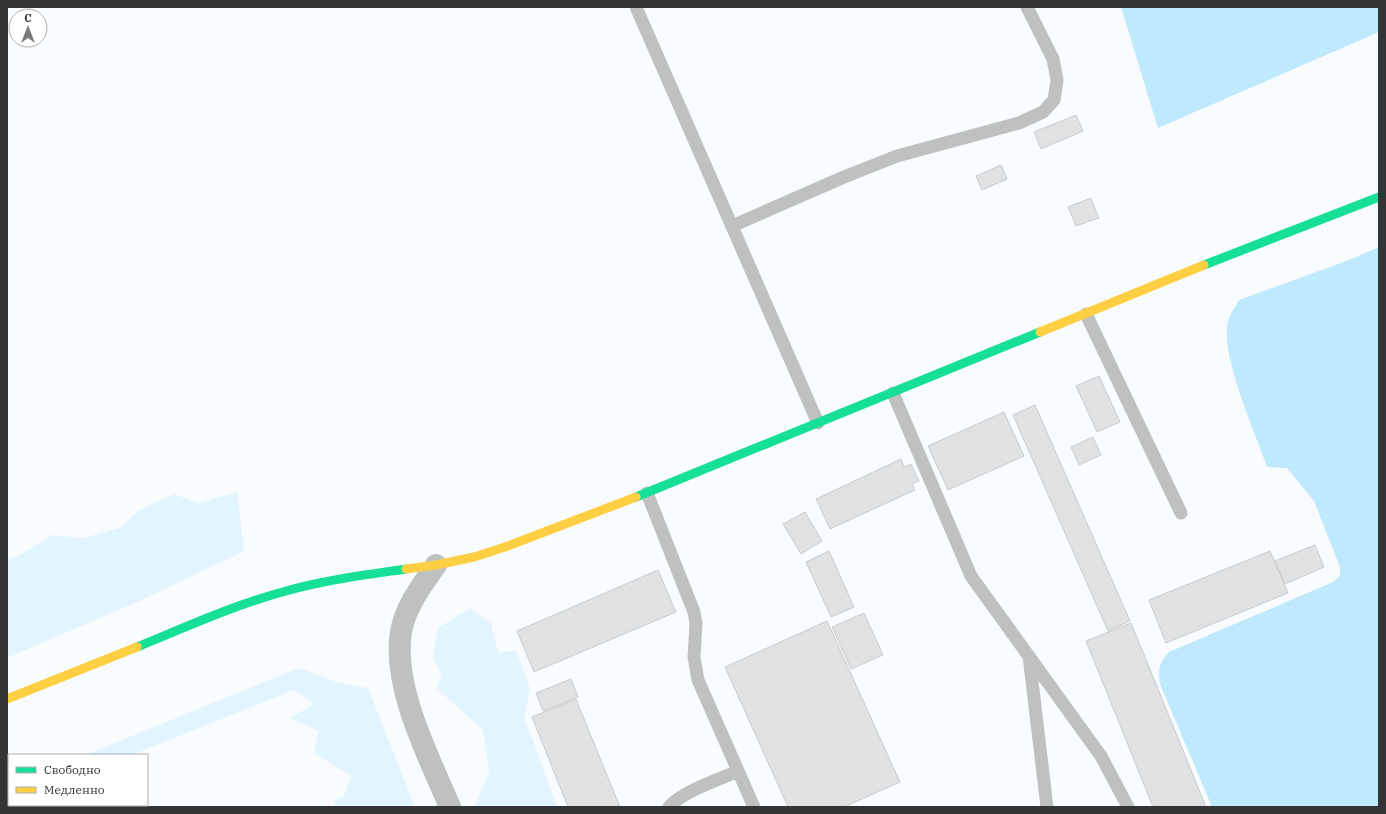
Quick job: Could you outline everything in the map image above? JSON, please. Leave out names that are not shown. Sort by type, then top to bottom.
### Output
[{"type":"street","points":[[7,699],[244,604],[285,591],[335,579],[436,565],[474,557],[505,547],[647,493],[1237,252],[1379,197]]},
{"type":"street","points":[[436,565],[417,592],[406,614],[401,632],[401,672],[411,711],[450,807]]},
{"type":"lane","points":[[636,7],[818,423]]},
{"type":"lane","points":[[732,226],[844,177],[897,156],[1019,123],[1043,112],[1054,100],[1057,80],[1053,59],[1027,7]]},
{"type":"lane","points":[[1086,314],[1181,513]]},
{"type":"lane","points":[[893,393],[971,576],[1029,654],[1101,756],[1128,807]]},
{"type":"lane","points":[[647,493],[694,612],[696,623],[694,657],[698,680],[754,807]]},
{"type":"lane","points":[[1029,654],[1047,807]]},
{"type":"lane","points":[[669,807],[673,802],[686,794],[738,771]]},
{"type":"shaded area","points":[[1121,7],[1379,7],[1379,32],[1158,128]]},
{"type":"shaded area","points":[[1379,247],[1379,807],[1212,807],[1160,684],[1159,670],[1161,663],[1169,652],[1333,582],[1340,576],[1340,567],[1314,501],[1287,468],[1267,467],[1233,373],[1227,336],[1228,322],[1231,313],[1239,300],[1344,262]]},
{"type":"shaded area","points":[[237,492],[244,551],[144,599],[7,658],[7,560],[18,556],[52,535],[83,538],[120,528],[139,510],[174,494],[199,503]]},
{"type":"shaded area","points":[[470,608],[491,623],[498,653],[516,650],[530,688],[524,719],[557,807],[474,807],[489,772],[483,730],[436,688],[442,675],[433,657],[438,628]]},
{"type":"shaded area","points":[[299,668],[339,683],[368,688],[415,807],[335,807],[334,801],[344,796],[351,776],[314,753],[319,731],[290,718],[314,704],[294,690],[134,754],[90,753]]},
{"type":"building","points":[[1076,115],[1083,131],[1041,149],[1034,132]]},
{"type":"building","points":[[1001,165],[1007,179],[982,190],[976,176]]},
{"type":"building","points":[[1091,198],[1099,218],[1076,226],[1068,207]]},
{"type":"building","points":[[1099,376],[1120,422],[1097,432],[1076,386]]},
{"type":"building","points":[[1035,405],[1130,621],[1108,631],[1013,415]]},
{"type":"building","points":[[1004,412],[1024,456],[948,490],[928,446]]},
{"type":"building","points":[[1093,437],[1101,455],[1079,465],[1071,447]]},
{"type":"building","points":[[901,459],[904,467],[911,464],[919,481],[912,484],[915,490],[830,529],[816,499]]},
{"type":"building","points":[[805,512],[822,541],[801,554],[783,524]]},
{"type":"building","points":[[1315,545],[1324,567],[1285,584],[1275,561]]},
{"type":"building","points":[[829,551],[854,607],[831,617],[806,562]]},
{"type":"building","points":[[1270,551],[1288,593],[1166,643],[1149,600]]},
{"type":"building","points":[[658,570],[676,612],[534,672],[517,631]]},
{"type":"building","points":[[864,613],[883,655],[851,669],[832,627]]},
{"type":"building","points":[[827,621],[900,782],[844,807],[788,807],[725,667]]},
{"type":"building","points":[[1131,623],[1206,807],[1153,807],[1086,641]]},
{"type":"building","points":[[571,679],[578,697],[543,711],[536,693]]},
{"type":"building","points":[[576,699],[620,807],[568,807],[532,717]]},
{"type":"traffic: fast","points":[[1204,265],[1379,197]]},
{"type":"traffic: fast","points":[[636,497],[1040,332]]},
{"type":"traffic: fast","points":[[137,647],[229,610],[286,591],[330,581],[406,569]]},
{"type":"traffic: slow","points":[[1040,332],[1204,265]]},
{"type":"traffic: slow","points":[[406,569],[436,565],[474,557],[505,547],[636,497]]},
{"type":"traffic: slow","points":[[7,699],[137,647]]}]
